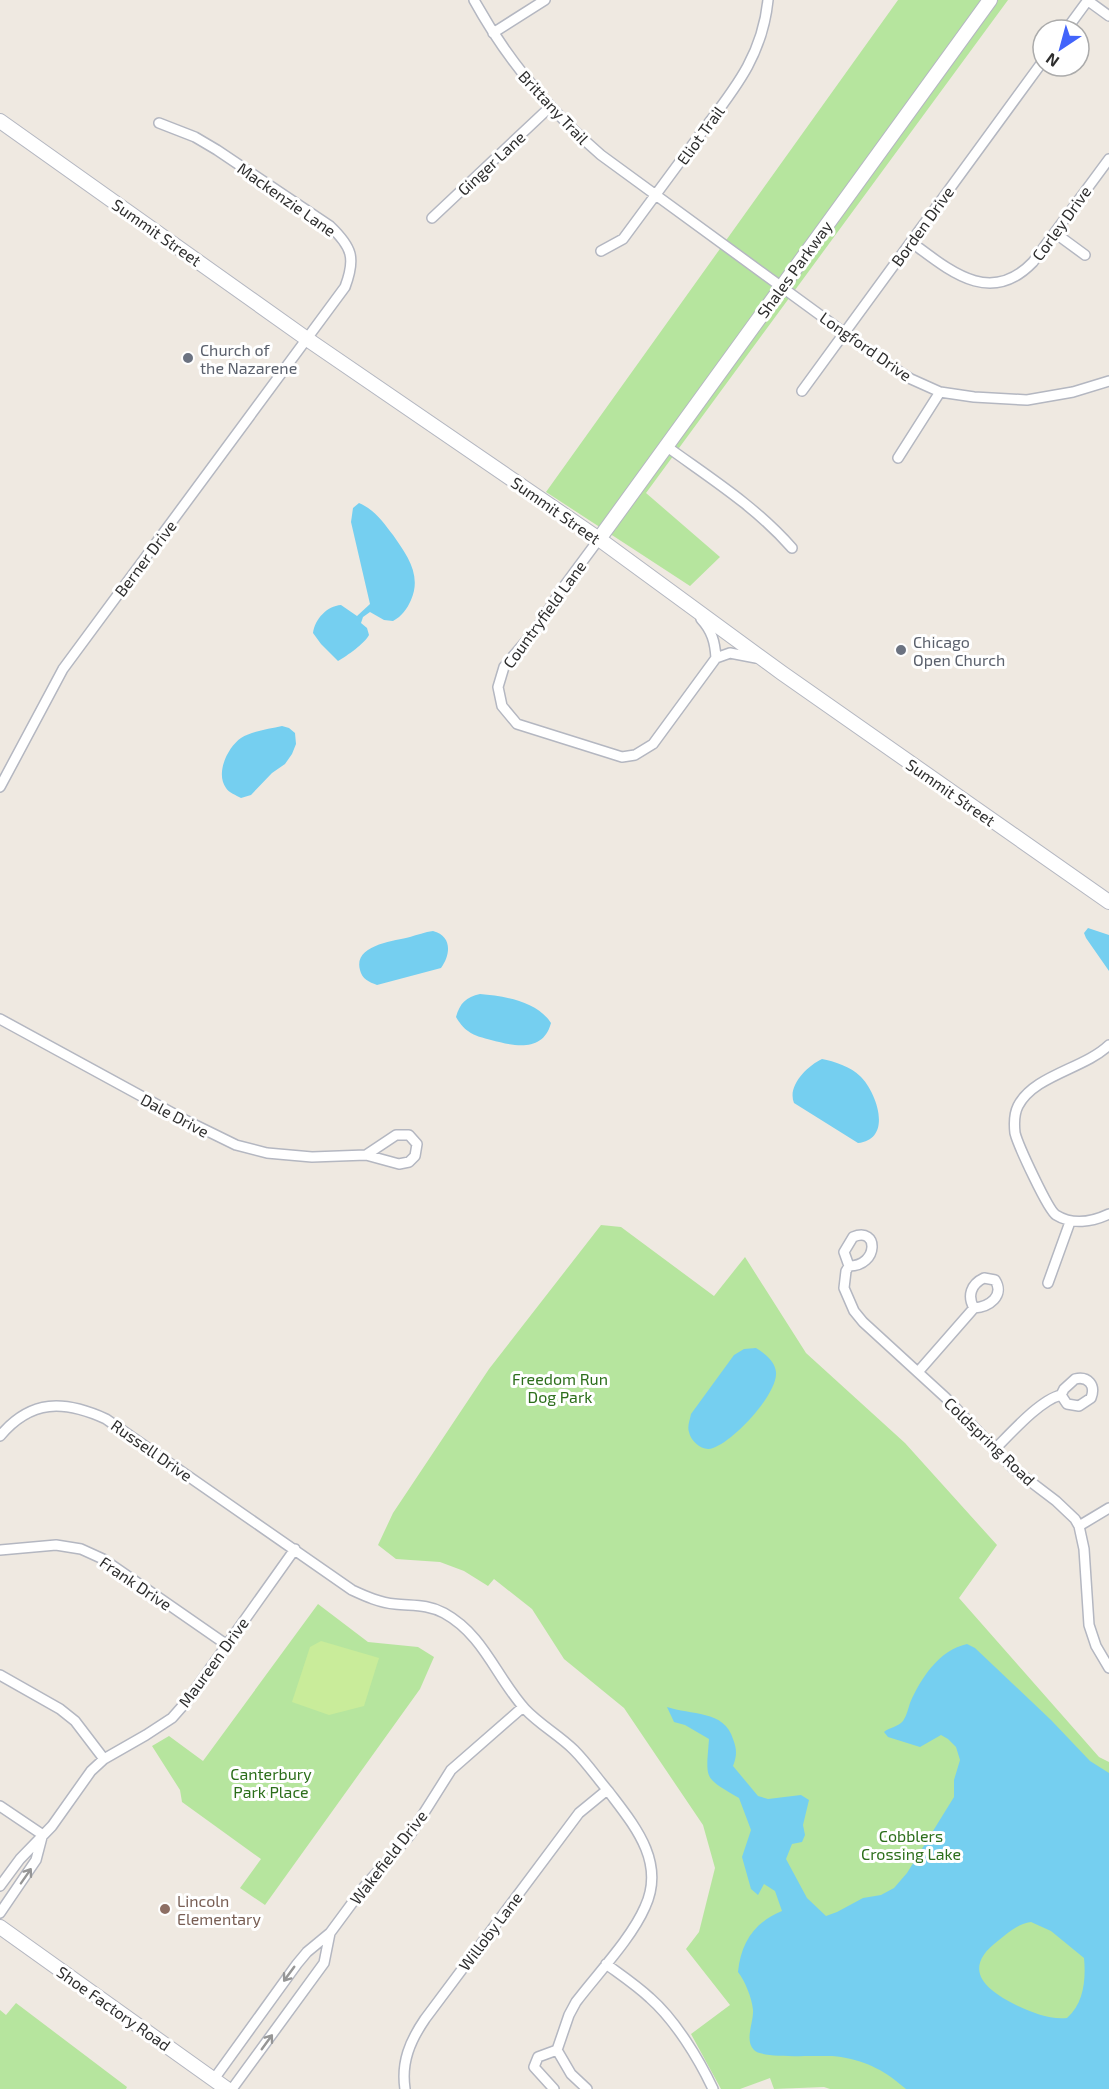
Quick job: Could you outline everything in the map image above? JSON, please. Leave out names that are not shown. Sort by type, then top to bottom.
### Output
[{"type":"main road","name":"Shales Parkway","points":[[599,539],[990,0]]},
{"type":"main road","name":"Summit Street","points":[[0,121],[307,339],[599,539],[782,673],[1109,902]]},
{"type":"main road","name":"Shoe Factory Road","points":[[0,1927],[227,2089]]},
{"type":"street","name":"Brittany Trail","points":[[474,0],[493,33],[530,84],[550,107],[601,155],[656,194]]},
{"type":"street","points":[[493,33],[545,0]]},
{"type":"street","name":"Eliot Trail","points":[[601,251],[623,239],[742,77],[760,44],[766,22],[768,0]]},
{"type":"street","points":[[1075,18],[1088,0],[1109,16]]},
{"type":"street","name":"Borden Drive","points":[[802,391],[1031,77]]},
{"type":"street","name":"Ginger Lane","points":[[432,218],[550,107]]},
{"type":"street","name":"Mackenzie Lane","points":[[159,123],[195,137],[217,150],[330,226],[345,240],[351,256],[351,270],[345,287],[307,339]]},
{"type":"street","name":"Corley Drive","points":[[911,242],[956,275],[975,282],[993,283],[1014,277],[1027,268],[1109,159]]},
{"type":"street","name":"Longford Drive","points":[[656,194],[883,361],[911,379],[940,392],[994,399],[1027,400],[1073,392],[1109,381]]},
{"type":"street","points":[[1055,233],[1085,255]]},
{"type":"street","name":"Berner Drive","points":[[0,787],[63,669],[307,339]]},
{"type":"street","points":[[898,458],[940,392]]},
{"type":"street","points":[[666,446],[754,509],[792,548]]},
{"type":"street","name":"Countryfield Lane","points":[[599,539],[537,628],[504,667],[498,687],[502,706],[517,724],[622,757],[635,755],[653,744],[716,658]]},
{"type":"street","points":[[692,607],[708,627],[715,642],[716,658],[730,653],[744,655],[757,658],[782,673]]},
{"type":"street","name":"Dale Drive","points":[[0,1019],[229,1142],[267,1153],[312,1158],[366,1155],[399,1164],[409,1162],[415,1156],[417,1144],[409,1135],[396,1135],[366,1155]]},
{"type":"street","points":[[1109,1045],[1092,1058],[1031,1090],[1018,1107],[1014,1118],[1018,1142],[1054,1214],[1070,1222],[1086,1221],[1109,1214]]},
{"type":"street","points":[[1048,1283],[1070,1222]]},
{"type":"street","name":"Coldspring Road","points":[[849,1266],[846,1271],[844,1288],[854,1311],[946,1398],[1014,1469],[1070,1514],[1079,1526]]},
{"type":"street","points":[[918,1372],[974,1308]]},
{"type":"street","points":[[995,1449],[1039,1408],[1052,1398],[1061,1395]]},
{"type":"street","name":"Russell Drive","points":[[0,1436],[20,1418],[37,1408],[65,1405],[88,1411],[106,1419],[361,1594],[384,1602],[416,1604],[433,1608],[455,1620],[482,1646],[523,1707],[544,1727],[573,1749],[634,1825],[649,1852],[651,1876],[647,1904],[640,1918],[576,2002],[557,2050]]},
{"type":"street","points":[[1109,1509],[1079,1526],[1084,1549],[1089,1625],[1096,1646],[1109,1668]]},
{"type":"street","name":"Frank Drive","points":[[0,1550],[56,1545],[81,1549],[103,1558],[227,1645]]},
{"type":"street","name":"Maureen Drive","points":[[0,1886],[20,1858],[52,1826],[91,1771],[104,1759],[172,1718],[187,1701],[295,1550]]},
{"type":"street","points":[[0,1675],[60,1709],[75,1721],[104,1759]]},
{"type":"street","name":"Wakefield Drive","points":[[214,2079],[297,1964],[307,1952],[330,1933],[364,1887],[410,1835],[451,1770],[523,1707]]},
{"type":"street","name":"Willoby Lane","points":[[405,2089],[406,2056],[416,2031],[579,1813],[607,1790]]},
{"type":"street","points":[[0,1806],[43,1835]]},
{"type":"street","name":"Maureen Drive","points":[[0,1912],[36,1860],[43,1835]]},
{"type":"street","name":"Wakefield Drive","points":[[232,2089],[324,1963],[330,1933]]},
{"type":"street","points":[[606,1964],[645,1993],[659,2007],[692,2051],[713,2089]]},
{"type":"street","points":[[554,2089],[536,2071],[534,2063],[538,2056],[557,2050],[571,2074],[587,2089]]},
{"type":"green space","points":[[898,0],[1008,0],[646,493],[720,557],[690,586],[546,492]]},
{"type":"green space","name":"Cobblers Crossing Lake","points":[[601,1225],[621,1227],[714,1296],[745,1257],[806,1353],[905,1443],[997,1545],[959,1598],[1099,1757],[1109,1762],[1109,2089],[830,2089],[824,2087],[774,2089],[770,2078],[740,2089],[721,2089],[691,2034],[730,2005],[686,1949],[699,1932],[715,1868],[703,1825],[624,1708],[564,1659],[532,1609],[494,1579],[488,1586],[464,1571],[440,1562],[396,1559],[378,1545],[393,1513],[489,1369]]},
{"type":"green space","name":"Canterbury Park Place","points":[[318,1604],[368,1642],[418,1647],[434,1657],[420,1689],[265,1905],[240,1888],[261,1859],[182,1802],[180,1790],[152,1746],[169,1736],[203,1761]]},
{"type":"green space","points":[[321,1641],[379,1658],[364,1706],[329,1715],[292,1702],[310,1647]]},
{"type":"green space","points":[[16,2003],[127,2087],[126,2089],[0,2089],[0,2010],[6,2015]]},
{"type":"water","points":[[359,503],[378,517],[403,550],[414,574],[414,591],[406,609],[393,621],[384,620],[370,612],[363,617],[361,623],[367,628],[369,635],[351,653],[338,661],[313,633],[319,618],[331,608],[341,605],[357,616],[370,604],[351,522],[353,508]]},
{"type":"water","points":[[282,726],[295,733],[296,744],[285,764],[272,773],[251,795],[241,798],[229,791],[223,782],[222,768],[236,742],[261,730]]},
{"type":"water","points":[[1088,928],[1109,935],[1109,971],[1086,938],[1084,933]]},
{"type":"water","points":[[433,931],[439,933],[447,941],[447,957],[441,968],[377,985],[362,976],[359,962],[369,950],[385,943]]},
{"type":"water","points":[[480,994],[509,998],[537,1009],[551,1023],[547,1033],[535,1043],[518,1045],[470,1033],[456,1017],[464,1001]]},
{"type":"water","points":[[822,1059],[852,1070],[860,1076],[872,1092],[879,1114],[879,1124],[876,1133],[869,1140],[858,1143],[794,1103],[793,1090],[796,1083],[810,1066]]},
{"type":"water","points":[[756,1348],[774,1364],[775,1381],[770,1392],[753,1416],[732,1437],[713,1448],[705,1449],[692,1439],[689,1432],[691,1414],[734,1355],[744,1349]]},
{"type":"water","name":"Cobblers Crossing Lake","points":[[967,1644],[975,1648],[1051,1720],[1090,1761],[1109,1773],[1109,2089],[906,2089],[884,2072],[860,2062],[833,2056],[769,2055],[754,2050],[751,2046],[753,2010],[748,1990],[738,1972],[742,1951],[757,1927],[782,1911],[775,1891],[764,1884],[758,1895],[751,1889],[742,1857],[751,1830],[739,1798],[719,1786],[709,1776],[707,1763],[709,1739],[685,1725],[674,1722],[667,1707],[706,1715],[723,1723],[729,1730],[735,1746],[736,1756],[733,1766],[758,1796],[768,1799],[801,1795],[809,1800],[803,1825],[805,1835],[802,1842],[792,1844],[786,1859],[807,1898],[826,1916],[863,1898],[881,1895],[894,1888],[907,1873],[954,1797],[954,1780],[960,1760],[956,1747],[948,1739],[941,1735],[920,1747],[888,1737],[884,1732],[903,1721],[925,1675],[948,1652]],"holes":[[[1031,1922],[1051,1931],[1084,1958],[1083,1990],[1077,2005],[1067,2018],[1042,2015],[1006,2000],[987,1986],[981,1978],[979,1969],[981,1960],[987,1951],[1018,1926]]]},
{"type":"place","name":"Church of the Nazarene","points":[[188,358]]},
{"type":"place","name":"Chicago Open Church","points":[[901,650]]},
{"type":"place","name":"Lincoln Elementary","points":[[165,1909]]},
{"type":"park label","name":"Freedom Run Dog Park","points":[[560,1387]]}]
